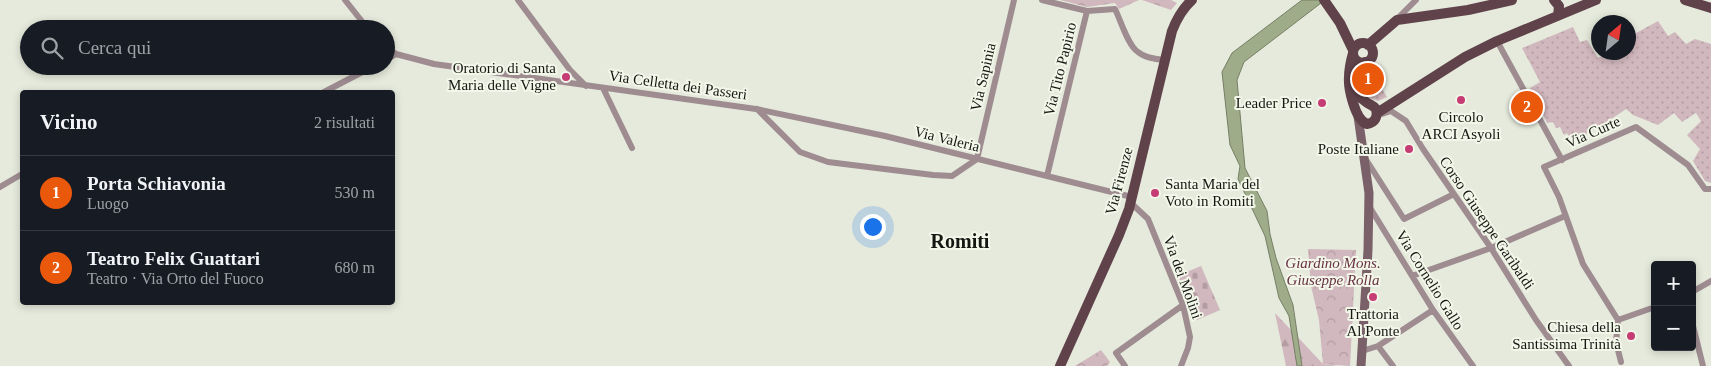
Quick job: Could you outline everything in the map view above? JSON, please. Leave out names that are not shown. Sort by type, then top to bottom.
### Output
[{"type":"main road","name":"Via Firenze","points":[[1060,366],[1119,235],[1131,200],[1172,31],[1183,8],[1192,0]]},
{"type":"main road","points":[[1324,0],[1338,21],[1356,61],[1365,62]]},
{"type":"main road","points":[[1361,366],[1368,250],[1369,194],[1358,116],[1348,78],[1353,51],[1358,44],[1368,43],[1397,20],[1468,10],[1512,0]]},
{"type":"main road","points":[[1554,0],[1559,6],[1558,16]]},
{"type":"main road","points":[[1362,145],[1364,132],[1374,118],[1465,57],[1497,41],[1595,0]]},
{"type":"main road","points":[[1685,0],[1711,8]]},
{"type":"main road","points":[[1338,21],[1351,34],[1368,43],[1372,49],[1370,59],[1365,62],[1357,74],[1355,85],[1361,98],[1373,106],[1374,118]]},
{"type":"main road","points":[[1358,116],[1360,121],[1374,118]]},
{"type":"street","points":[[345,0],[361,20]]},
{"type":"street","points":[[518,0],[570,70],[586,86]]},
{"type":"street","name":"Via Sapinia","points":[[977,159],[1014,0]]},
{"type":"street","name":"Via Tito Papirio","points":[[1042,0],[1087,11],[1047,176]]},
{"type":"street","points":[[1392,24],[1416,0]]},
{"type":"street","points":[[1087,11],[1115,9],[1136,52],[1148,57],[1165,60]]},
{"type":"street","points":[[1497,41],[1562,160]]},
{"type":"street","name":"Via Celletta dei Passeri","points":[[396,54],[434,64],[756,109],[800,152],[828,162],[952,176],[977,159]]},
{"type":"street","points":[[328,90],[357,75]]},
{"type":"street","points":[[603,88],[632,148]]},
{"type":"street","name":"Via Valeria","points":[[756,109],[885,136],[1047,176],[1131,200]]},
{"type":"street","name":"Corso Giuseppe Garibaldi","points":[[1374,118],[1382,113],[1391,111],[1406,121],[1491,248],[1536,320],[1568,364]]},
{"type":"street","name":"Via Curte","points":[[1566,216],[1544,167],[1636,126],[1688,166],[1705,189],[1711,189]]},
{"type":"street","points":[[1364,156],[1404,219],[1454,194]]},
{"type":"street","points":[[0,187],[20,175]]},
{"type":"street","name":"Via dei Molini","points":[[1131,200],[1148,219],[1183,306],[1190,337],[1181,366]]},
{"type":"street","name":"Via Cornelio Gallo","points":[[1368,205],[1433,310],[1473,366]]},
{"type":"street","points":[[1412,276],[1491,248],[1566,216],[1583,264],[1618,320],[1616,342],[1621,364],[1614,366]]},
{"type":"street","points":[[1696,290],[1711,281]]},
{"type":"street","points":[[1125,366],[1116,353],[1183,306]]},
{"type":"street","points":[[1618,320],[1651,308]]},
{"type":"street","points":[[1362,351],[1378,346],[1433,310]]},
{"type":"street","points":[[1696,338],[1703,366]]},
{"type":"street","points":[[1378,346],[1393,366]]},
{"type":"street","points":[[1560,366],[1568,364]]},
{"type":"green space","points":[[1060,0],[1139,0],[1119,9],[1115,3],[1087,7]]},
{"type":"green space","points":[[1142,0],[1171,0],[1177,3],[1171,10]]},
{"type":"green space","points":[[1658,21],[1668,36],[1675,32],[1686,44],[1695,39],[1711,44],[1711,183],[1705,181],[1693,161],[1700,149],[1687,135],[1701,121],[1696,113],[1682,122],[1674,113],[1658,125],[1633,115],[1626,109],[1576,140],[1570,139],[1567,133],[1564,135],[1560,127],[1556,128],[1553,122],[1547,123],[1530,88],[1540,82],[1522,48],[1573,27],[1580,42],[1587,40],[1591,47],[1591,60],[1636,60],[1636,33]]},
{"type":"green space","points":[[1381,87],[1387,97],[1378,101],[1365,96],[1361,90],[1372,93],[1380,90],[1379,88]]},
{"type":"green space","name":"Giardino Mons. Giuseppe Rolla","points":[[1308,249],[1356,250],[1350,366],[1323,364],[1319,320],[1311,286]]},
{"type":"green space","points":[[1201,266],[1220,310],[1197,320],[1177,276]]},
{"type":"green space","points":[[1275,313],[1323,364],[1339,366],[1286,366]]},
{"type":"green space","points":[[1101,350],[1110,362],[1107,366],[1075,366]]},
{"type":"shaded area","points":[[1302,0],[1325,0],[1244,62],[1237,80],[1245,168],[1267,211],[1276,258],[1293,305],[1302,366],[1297,366],[1289,316],[1279,298],[1265,236],[1238,179],[1240,166],[1230,145],[1222,72],[1232,53]]},
{"type":"place","name":"Oratorio di Santa Maria delle Vigne","points":[[566,77]]},
{"type":"place","name":"Porta Schiavonia","points":[[1368,79]]},
{"type":"place","name":"Circolo ARCI Asyoli","points":[[1461,100]]},
{"type":"place","name":"Leader Price","points":[[1322,103]]},
{"type":"place","name":"Teatro Felix Guattari","points":[[1527,107]]},
{"type":"place","name":"Poste Italiane","points":[[1409,149]]},
{"type":"place","name":"Santa Maria del Voto in Romiti","points":[[1155,193]]},
{"type":"place","name":"Trattoria Al Ponte","points":[[1373,297]]},
{"type":"place","name":"Chiesa della Santissima Trinità","points":[[1631,336]]},
{"type":"district","name":"Romiti","points":[[960,241]]}]
